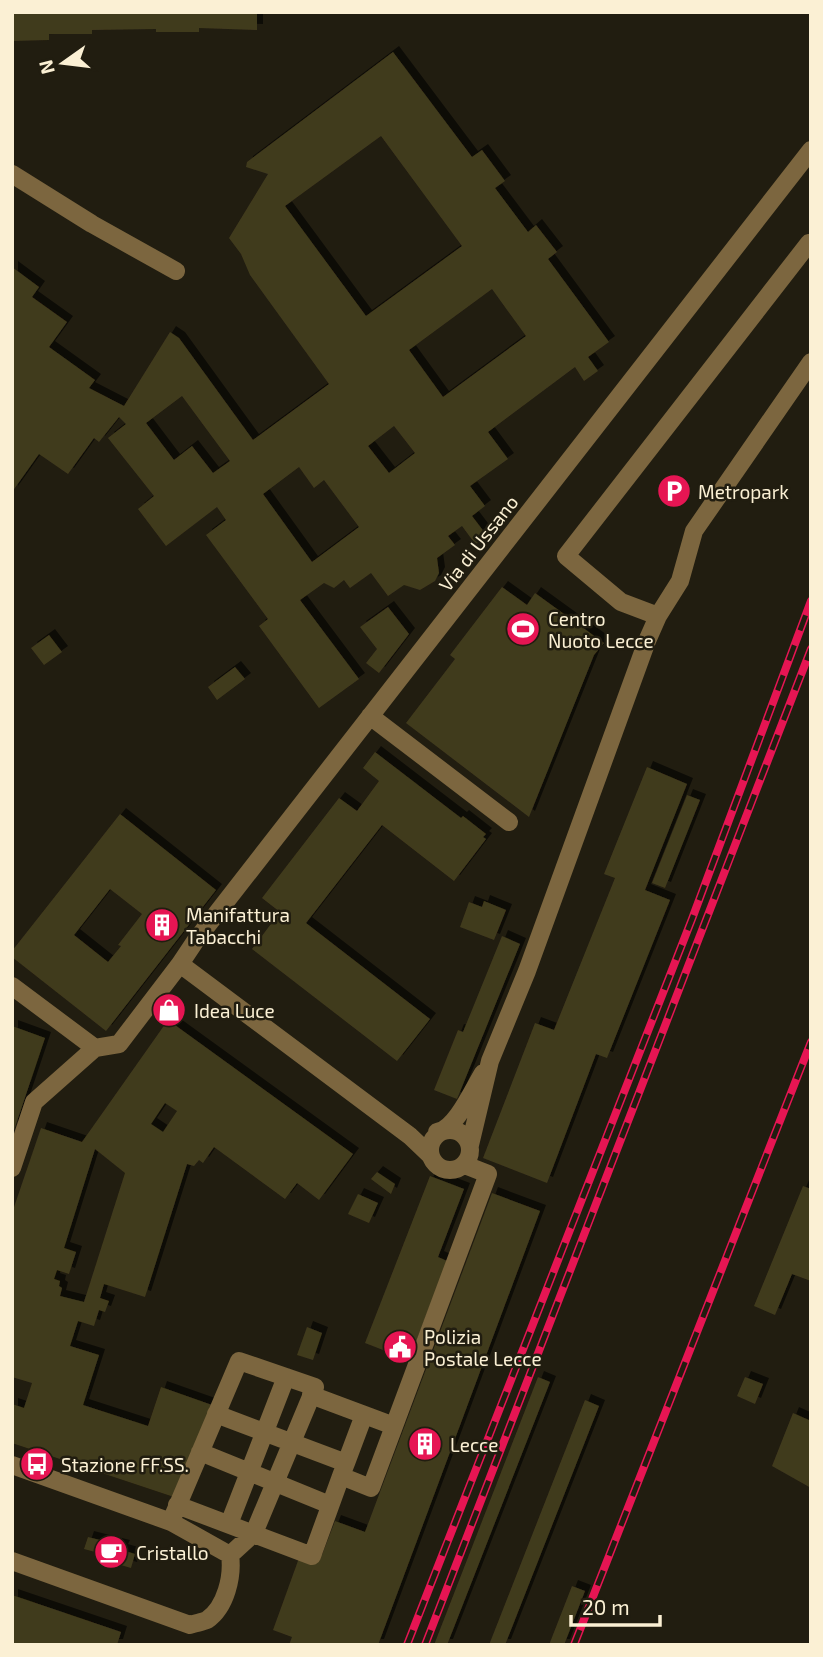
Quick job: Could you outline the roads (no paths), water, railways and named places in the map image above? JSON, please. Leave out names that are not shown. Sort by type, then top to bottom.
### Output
[{"type":"street","name":"Via di Ussano","points":[[12,1168],[34,1102],[95,1048],[119,1044],[195,940],[811,150]]},
{"type":"street","points":[[12,174],[92,224],[176,271]]},
{"type":"street","points":[[658,616],[621,602],[566,556],[809,243],[811,245]]},
{"type":"street","points":[[180,964],[410,1136],[431,1156],[436,1165],[445,1170],[456,1170],[465,1165],[470,1155],[470,1145],[491,1061],[658,616],[680,581],[694,531],[811,362]]},
{"type":"street","points":[[370,716],[509,822]]},
{"type":"street","points":[[12,986],[95,1048]]},
{"type":"street","points":[[431,1156],[430,1145],[458,1116],[491,1061]]},
{"type":"street","points":[[410,1136],[455,1130],[465,1136],[470,1145]]},
{"type":"street","points":[[216,1414],[292,1443],[344,1470],[371,1488],[488,1174],[465,1165]]},
{"type":"street","points":[[167,1514],[200,1452],[239,1361],[315,1387],[254,1533],[230,1555]]},
{"type":"street","points":[[229,1524],[286,1377]]},
{"type":"street","points":[[312,1395],[394,1426]]},
{"type":"street","points":[[12,1465],[167,1514],[229,1524],[312,1556],[364,1415]]},
{"type":"street","points":[[200,1452],[330,1505]]},
{"type":"street","points":[[12,1561],[190,1625],[206,1620],[221,1604],[232,1569],[230,1555],[167,1514]]},
{"type":"railway","points":[[407,1645],[692,919],[811,601]]},
{"type":"railway","points":[[425,1645],[811,649]]},
{"type":"railway","points":[[574,1645],[811,1042]]},
{"type":"place","name":"Metropark","points":[[674,491]]},
{"type":"place","name":"Centro Nuoto Lecce","points":[[523,629]]},
{"type":"place","name":"Manifattura Tabacchi","points":[[162,925]]},
{"type":"place","name":"Idea Luce","points":[[169,1010]]},
{"type":"place","name":"Polizia Postale Lecce","points":[[400,1347]]},
{"type":"place","name":"Lecce","points":[[425,1444]]},
{"type":"place","name":"Stazione FF.SS.","points":[[37,1464]]},
{"type":"place","name":"Cristallo","points":[[111,1552]]}]
